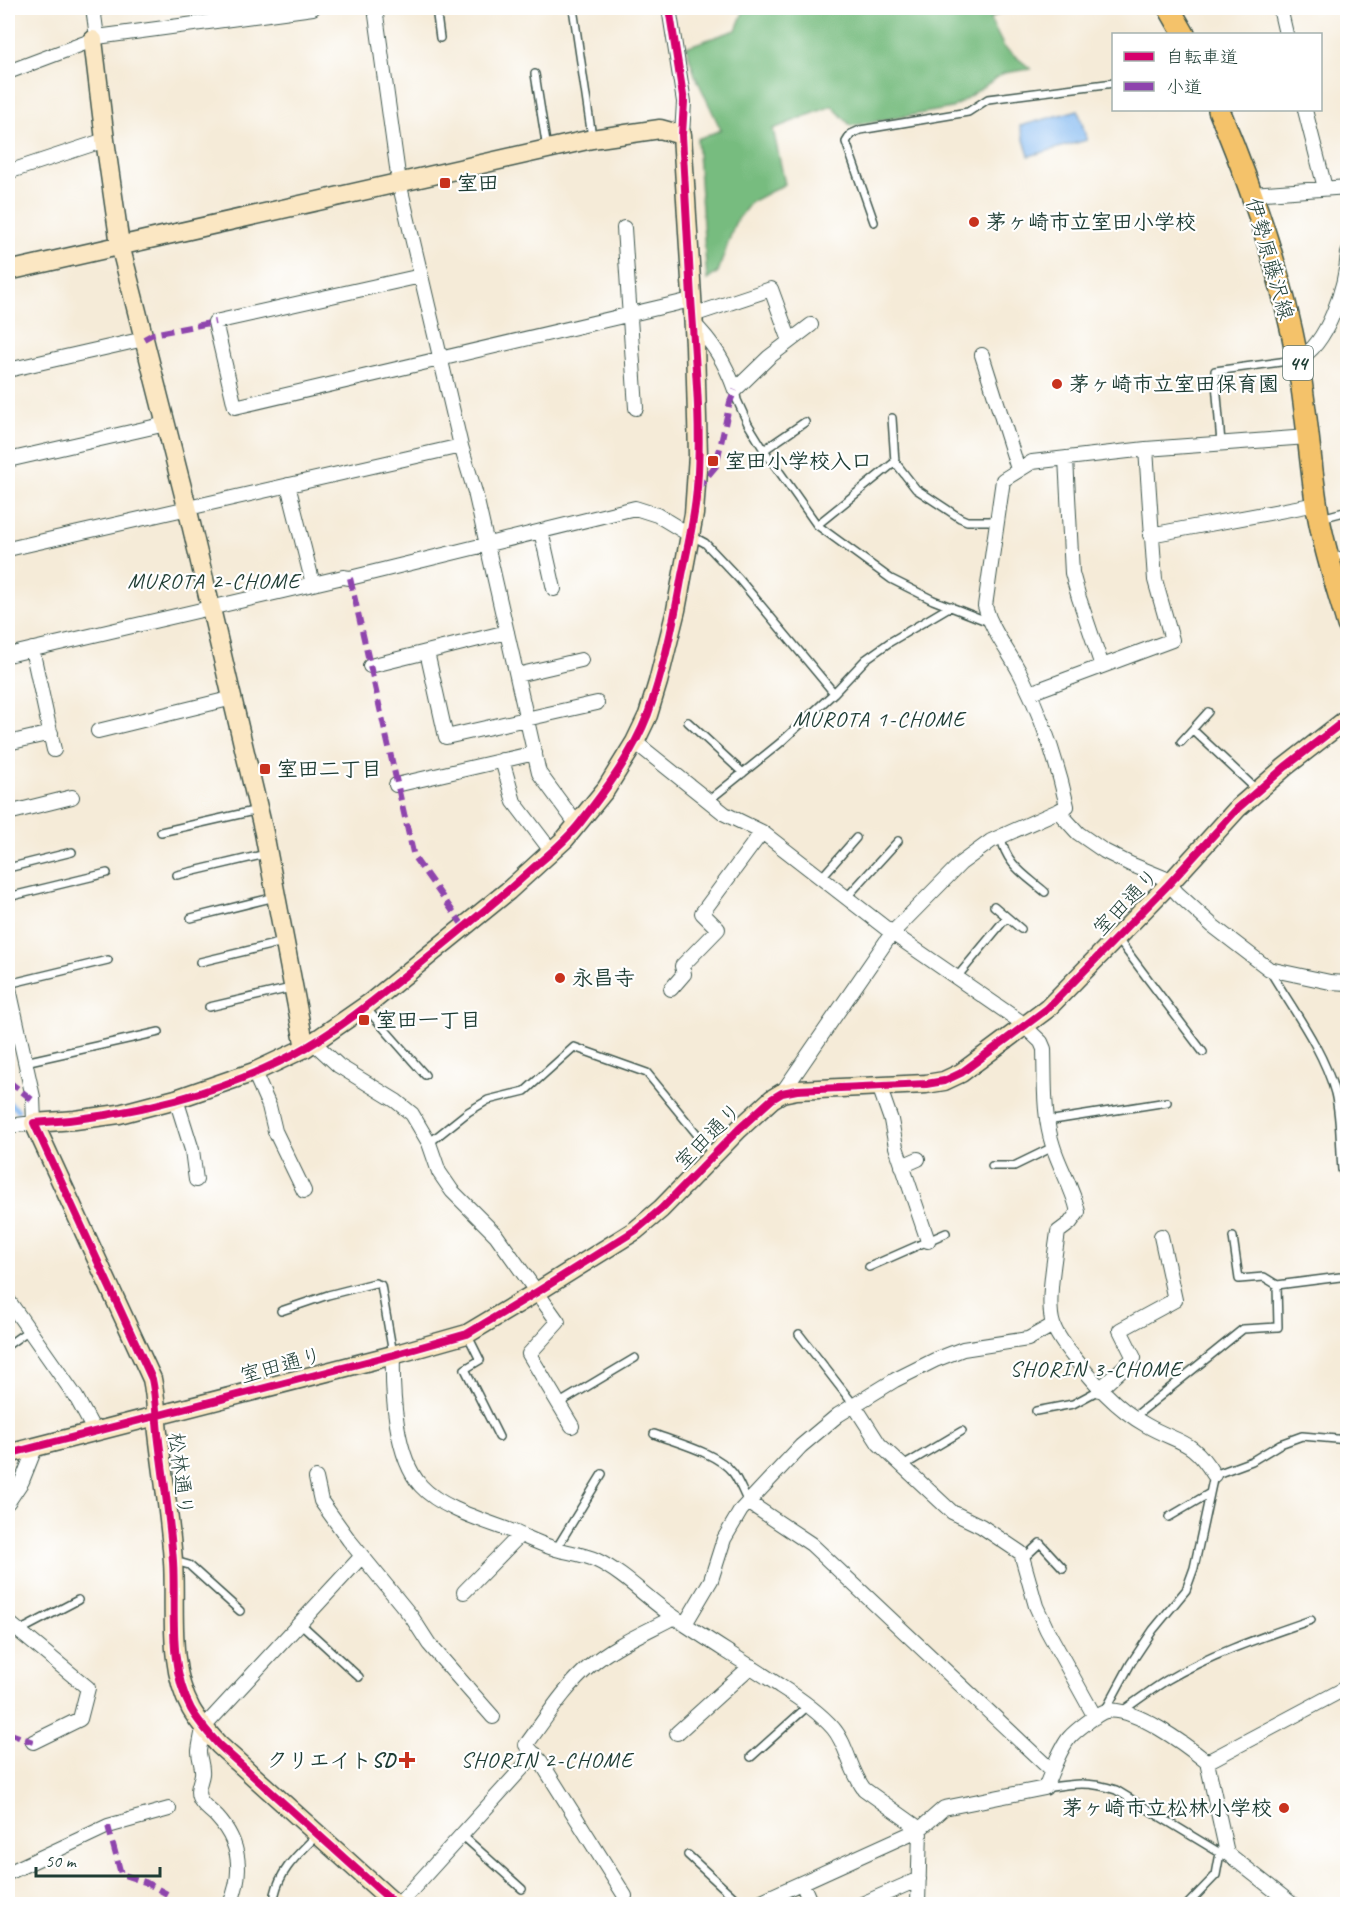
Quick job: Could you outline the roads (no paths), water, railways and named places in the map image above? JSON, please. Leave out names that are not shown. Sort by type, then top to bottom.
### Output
[{"type":"main road","points":[[1169,8],[1183,33]]},
{"type":"main road","name":"伊勢原藤沢線","points":[[1218,111],[1252,194],[1274,266],[1298,359],[1318,511],[1338,557],[1347,620]]},
{"type":"street","points":[[93,8],[105,140],[120,245],[212,609],[268,853],[294,988],[309,1045],[412,1114],[429,1143],[439,1172],[452,1191],[496,1235],[558,1322],[529,1354],[572,1426]]},
{"type":"street","points":[[8,70],[95,39],[216,14],[313,8]]},
{"type":"street","points":[[375,8],[399,182],[461,446],[475,492],[539,772],[578,826]]},
{"type":"street","points":[[8,1126],[119,1114],[176,1099],[254,1072],[309,1045],[365,1007],[552,852],[578,826],[606,789],[635,742],[648,715],[676,610],[694,514],[699,455],[682,135],[684,102],[669,8]]},
{"type":"street","points":[[1280,8],[1287,33]]},
{"type":"street","points":[[1305,111],[1325,188]]},
{"type":"street","points":[[8,271],[547,149],[660,129],[682,135]]},
{"type":"street","points":[[8,172],[105,140]]},
{"type":"street","points":[[1252,194],[1347,187]]},
{"type":"street","points":[[624,228],[636,408]]},
{"type":"street","points":[[1298,359],[1307,355],[1343,303],[1347,253]]},
{"type":"street","points":[[421,276],[215,322],[235,407],[629,315],[692,313],[771,289],[790,341]]},
{"type":"street","points":[[692,313],[715,347],[735,390],[811,325]]},
{"type":"street","points":[[8,370],[144,339]]},
{"type":"street","points":[[982,355],[1018,469]]},
{"type":"street","points":[[8,460],[166,424]]},
{"type":"street","points":[[782,1093],[892,933],[961,863],[1001,836],[1067,806],[1045,728],[1018,669],[989,622],[985,606],[1003,480],[1032,462],[1146,449],[1308,437]]},
{"type":"street","points":[[8,549],[461,446]]},
{"type":"street","points":[[1030,693],[1172,640],[1155,580],[1150,535],[1146,449]]},
{"type":"street","points":[[1066,458],[1072,573],[1102,666]]},
{"type":"street","points":[[288,485],[313,584]]},
{"type":"street","points":[[8,655],[343,577],[350,578],[635,508],[657,515],[690,535]]},
{"type":"street","points":[[1150,535],[1318,511]]},
{"type":"street","points":[[541,531],[554,589]]},
{"type":"street","points":[[370,666],[507,632]]},
{"type":"street","points":[[32,649],[54,750]]},
{"type":"street","points":[[427,652],[446,737],[597,702]]},
{"type":"street","points":[[517,675],[581,660]]},
{"type":"street","points":[[98,731],[233,698]]},
{"type":"street","name":"室田通り","points":[[8,1454],[467,1334],[636,1230],[661,1209],[739,1129],[772,1099],[782,1093],[797,1090],[926,1084],[944,1081],[961,1073],[1026,1027],[1047,1009],[1168,885],[1238,808],[1284,767],[1347,718]]},
{"type":"street","points":[[8,743],[51,733]]},
{"type":"street","points":[[635,742],[708,801],[725,813],[762,832],[892,933],[1026,1027],[1041,1042],[1044,1049],[1047,1121],[1053,1147],[1074,1195],[1078,1212],[1070,1223],[1058,1232],[1050,1308],[1053,1325],[1065,1346],[1099,1390],[1133,1418],[1189,1445],[1203,1457],[1214,1475]]},
{"type":"street","points":[[396,785],[535,753]]},
{"type":"street","points":[[502,760],[514,802],[552,852]]},
{"type":"street","points":[[8,813],[72,797]]},
{"type":"street","points":[[1058,811],[1078,833],[1104,851],[1164,878],[1168,885],[1213,926],[1269,969],[1330,982],[1347,983]]},
{"type":"street","points":[[671,989],[684,974],[682,966],[718,929],[702,913],[762,832]]},
{"type":"street","points":[[8,984],[33,1097],[34,1123]]},
{"type":"street","points":[[254,1072],[269,1106],[275,1131],[304,1191]]},
{"type":"street","points":[[879,1086],[891,1120],[902,1166],[928,1241]]},
{"type":"street","points":[[176,1099],[192,1150],[196,1180]]},
{"type":"street","name":"松林通り","points":[[34,1123],[152,1379],[173,1561],[177,1658],[181,1681],[190,1707],[203,1728],[219,1745],[397,1905]]},
{"type":"street","points":[[902,1166],[918,1159]]},
{"type":"street","points":[[1099,1390],[1134,1358],[1120,1330],[1175,1300],[1161,1236]]},
{"type":"street","points":[[8,1300],[76,1397],[95,1432]]},
{"type":"street","points":[[626,1896],[535,1754],[526,1745],[575,1680],[591,1665],[610,1652],[679,1621],[711,1580],[724,1539],[741,1510],[801,1446],[838,1414],[895,1380],[935,1360],[963,1349],[1028,1339],[1053,1325]]},
{"type":"street","points":[[393,1355],[398,1426],[406,1459],[420,1485],[433,1498],[556,1549],[598,1561],[635,1586],[679,1621],[752,1666],[822,1716],[836,1731],[857,1780],[864,1789],[920,1829]]},
{"type":"street","points":[[854,1405],[879,1444],[952,1512],[981,1526],[1021,1554],[1036,1606],[1047,1630],[1100,1714]]},
{"type":"street","points":[[8,1502],[22,1481],[36,1446]]},
{"type":"street","points":[[316,1478],[321,1501],[411,1616],[429,1644],[493,1718]]},
{"type":"street","points":[[748,1502],[811,1544],[1052,1771]]},
{"type":"street","points":[[464,1592],[520,1535]]},
{"type":"street","points":[[230,1905],[239,1876],[238,1857],[224,1826],[199,1799],[197,1792],[202,1768],[199,1752],[203,1728],[362,1556]]},
{"type":"street","points":[[8,1622],[88,1688],[80,1719],[33,1742]]},
{"type":"street","points":[[677,1733],[752,1666]]},
{"type":"street","points":[[1207,1762],[1347,1687]]},
{"type":"street","points":[[754,1905],[920,1829],[944,1808],[1045,1788],[1069,1738],[1100,1714],[1121,1712],[1146,1721],[1185,1745],[1207,1762],[1224,1853],[1292,1905]]},
{"type":"street","points":[[397,1905],[535,1754]]},
{"type":"street","points":[[8,1873],[108,1826],[169,1809]]},
{"type":"street","points":[[918,1905],[920,1829]]},
{"type":"street","points":[[862,1905],[919,1879]]},
{"type":"street","points":[[801,1883],[811,1905]]},
{"type":"lane","points":[[436,8],[440,39]]},
{"type":"lane","points":[[573,8],[592,140]]},
{"type":"lane","points":[[535,74],[547,149]]},
{"type":"lane","points":[[874,222],[846,142],[851,134],[860,130],[968,112],[988,99],[1112,83]]},
{"type":"lane","points":[[1222,445],[1215,371],[1298,359]]},
{"type":"lane","points":[[735,390],[748,424],[817,525],[891,579],[933,600],[989,622]]},
{"type":"lane","points":[[892,418],[895,462],[916,489],[967,521],[996,521]]},
{"type":"lane","points":[[764,450],[805,422]]},
{"type":"lane","points":[[817,525],[895,462]]},
{"type":"lane","points":[[1318,511],[1347,511]]},
{"type":"lane","points":[[690,535],[705,543],[739,579],[834,693]]},
{"type":"lane","points":[[708,801],[780,743],[834,693],[866,659],[951,606]]},
{"type":"lane","points":[[1181,742],[1208,712]]},
{"type":"lane","points":[[688,722],[743,773]]},
{"type":"lane","points":[[1193,730],[1258,790]]},
{"type":"lane","points":[[161,832],[258,810]]},
{"type":"lane","points":[[1001,836],[1009,861],[1045,892]]},
{"type":"lane","points":[[821,878],[856,838]]},
{"type":"lane","points":[[846,898],[898,841]]},
{"type":"lane","points":[[8,868],[72,852]]},
{"type":"lane","points":[[177,875],[268,853]]},
{"type":"lane","points":[[8,897],[107,873]]},
{"type":"lane","points":[[191,918],[277,897]]},
{"type":"lane","points":[[994,906],[1021,929]]},
{"type":"lane","points":[[957,977],[1007,917]]},
{"type":"lane","points":[[1117,938],[1203,1052]]},
{"type":"lane","points":[[200,962],[286,942]]},
{"type":"lane","points":[[8,984],[108,960]]},
{"type":"lane","points":[[1269,969],[1328,1073],[1339,1113],[1342,1170],[1347,1177]]},
{"type":"lane","points":[[209,1007],[294,988]]},
{"type":"lane","points":[[365,1007],[425,1074]]},
{"type":"lane","points":[[25,1062],[159,1032]]},
{"type":"lane","points":[[429,1143],[468,1112],[488,1100],[525,1091],[574,1047],[647,1073],[714,1155]]},
{"type":"lane","points":[[1047,1121],[1167,1102]]},
{"type":"lane","points":[[992,1166],[1014,1166],[1053,1147]]},
{"type":"lane","points":[[869,1267],[946,1233]]},
{"type":"lane","points":[[1233,1237],[1239,1279],[1264,1277],[1277,1285],[1347,1276]]},
{"type":"lane","points":[[281,1311],[328,1295],[375,1283],[381,1285],[393,1355]]},
{"type":"lane","points":[[1133,1418],[1243,1329],[1278,1327],[1277,1285]]},
{"type":"lane","points":[[8,1345],[29,1330]]},
{"type":"lane","points":[[467,1334],[480,1360],[465,1369],[499,1437]]},
{"type":"lane","points":[[799,1335],[854,1405]]},
{"type":"lane","points":[[558,1404],[635,1358]]},
{"type":"lane","points":[[1036,1411],[1073,1404],[1099,1390]]},
{"type":"lane","points":[[903,1466],[962,1431]]},
{"type":"lane","points":[[654,1434],[713,1457],[724,1464],[733,1473],[748,1502]]},
{"type":"lane","points":[[1100,1714],[1153,1630],[1186,1590],[1194,1568],[1214,1475],[1252,1461],[1280,1444],[1302,1436],[1347,1440]]},
{"type":"lane","points":[[556,1549],[603,1474]]},
{"type":"lane","points":[[1169,1517],[1210,1493]]},
{"type":"lane","points":[[1024,1558],[1040,1543],[1063,1568]]},
{"type":"lane","points":[[173,1561],[189,1565],[240,1611]]},
{"type":"lane","points":[[19,1631],[78,1600]]},
{"type":"lane","points":[[1121,1712],[1167,1680],[1191,1668],[1251,1641],[1311,1620]]},
{"type":"lane","points":[[300,1623],[359,1677]]},
{"type":"lane","points":[[751,1757],[808,1706]]},
{"type":"lane","points":[[1045,1788],[1082,1782],[1099,1784],[1116,1790],[1224,1853],[1216,1875],[1188,1905]]},
{"type":"lane","points":[[275,1894],[278,1880],[285,1868],[318,1834]]},
{"type":"lane","points":[[462,1835],[522,1889]]},
{"type":"lane","points":[[688,1855],[741,1905]]},
{"type":"water","points":[[1078,110],[1087,140],[1029,156],[1020,126]]},
{"type":"waterway","points":[[8,1102],[18,1110]]},
{"type":"place","name":"室田","points":[[445,183]]},
{"type":"place","name":"茅ヶ崎市立室田小学校","points":[[974,222]]},
{"type":"place","name":"茅ヶ崎市立室田保育園","points":[[1057,384]]},
{"type":"place","name":"室田小学校入口","points":[[713,461]]},
{"type":"place","name":"室田二丁目","points":[[265,769]]},
{"type":"place","name":"永昌寺","points":[[560,978]]},
{"type":"place","name":"室田一丁目","points":[[364,1020]]},
{"type":"place","name":"クリエイトSD","points":[[407,1760]]},
{"type":"place","name":"茅ヶ崎市立松林小学校","points":[[1284,1808]]},
{"type":"district","name":"MUROTA 2-CHOME","points":[[214,581]]},
{"type":"district","name":"MUROTA 1-CHOME","points":[[879,719]]},
{"type":"district","name":"SHORIN 3-CHOME","points":[[1096,1369]]},
{"type":"district","name":"SHORIN 2-CHOME","points":[[547,1760]]}]
